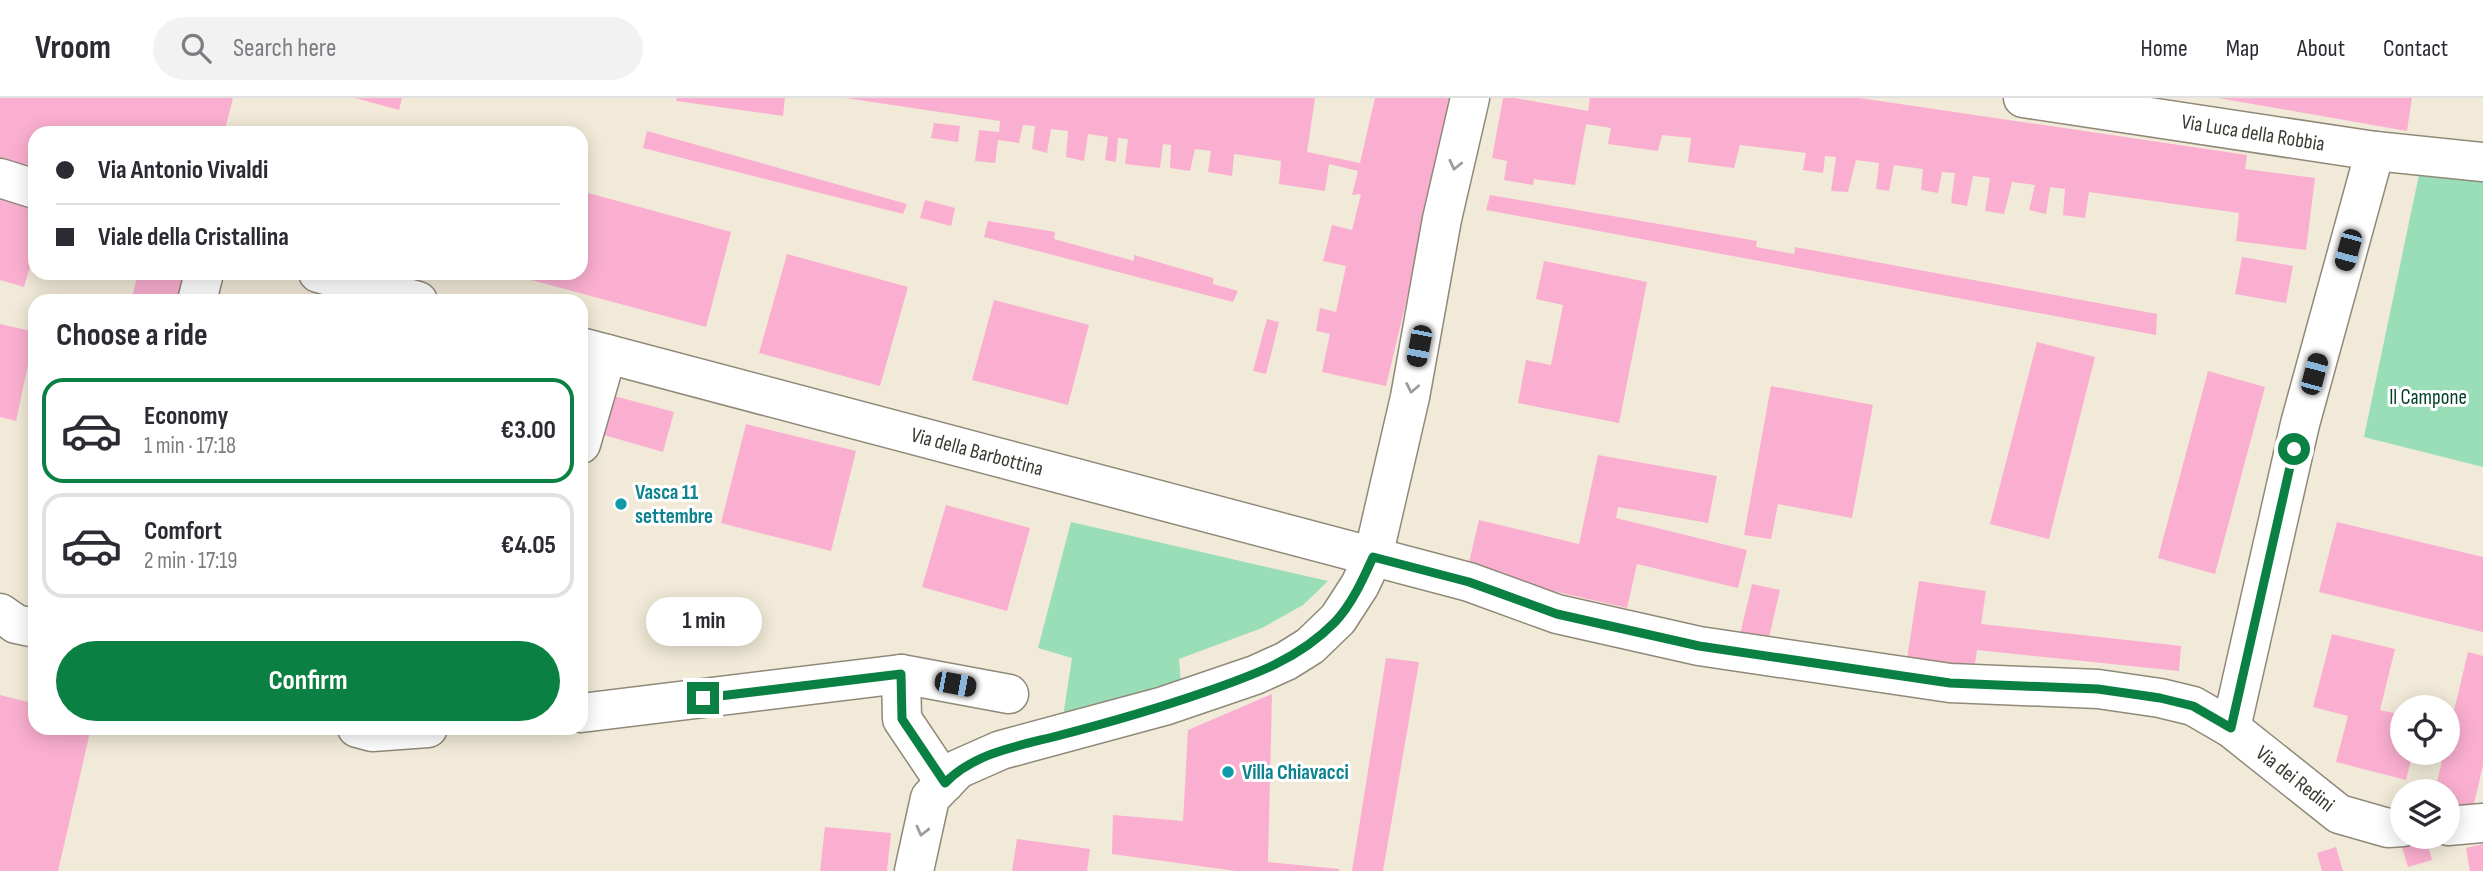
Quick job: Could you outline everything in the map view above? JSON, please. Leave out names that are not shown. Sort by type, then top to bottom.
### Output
[{"type":"street","points":[[914,871],[930,798],[958,769],[1001,750],[1164,706],[1255,675],[1310,646],[1338,619],[1360,585],[1373,557],[1410,397],[1443,219],[1470,98]]},
{"type":"street","name":"Via Luca della Robbia","points":[[2023,98],[2375,151],[2483,162]]},
{"type":"street","points":[[2231,728],[2300,424],[2375,151]]},
{"type":"street","points":[[0,178],[28,187]]},
{"type":"street","points":[[343,280],[393,294]]},
{"type":"street","points":[[588,394],[594,351]]},
{"type":"street","name":"Via della Barbottina","points":[[594,351],[1373,557]]},
{"type":"street","name":"Via dei Redini","points":[[1373,557],[1469,582],[1557,614],[1699,646],[1950,683],[2098,689],[2193,706],[2231,728],[2339,814],[2390,828]]},
{"type":"street","points":[[0,613],[16,624],[28,627]]},
{"type":"street","points":[[901,674],[902,719],[945,783]]},
{"type":"street","points":[[588,712],[901,674],[1009,694]]},
{"type":"street","points":[[2460,825],[2483,823]]},
{"type":"green space","name":"Il Campone","points":[[2420,170],[2483,180],[2483,467],[2364,437]]},
{"type":"green space","points":[[1071,522],[1328,581],[1303,605],[1262,628],[1179,659],[1181,684],[1063,717],[1072,658],[1038,648]]},
{"type":"building","points":[[0,98],[233,98],[226,126],[28,126],[28,172],[0,164]]},
{"type":"building","points":[[355,98],[402,98],[399,110]]},
{"type":"building","points":[[677,98],[785,98],[783,116],[676,101]]},
{"type":"building","points":[[845,98],[1315,98],[1307,152],[1360,163],[1375,98],[1450,98],[1428,210],[1386,386],[1322,372],[1330,334],[1316,331],[1320,308],[1336,312],[1346,266],[1323,261],[1332,225],[1352,230],[1361,194],[1352,195],[1358,171],[1329,164],[1325,191],[1279,184],[1281,161],[1234,154],[1232,176],[1208,172],[1211,151],[1195,149],[1190,171],[1170,168],[1171,145],[1163,144],[1160,168],[1125,164],[1128,139],[1118,138],[1116,162],[1105,160],[1108,137],[1088,134],[1084,161],[1066,157],[1068,131],[1051,129],[1047,153],[1032,149],[1035,126],[1023,125],[1019,143],[998,140],[995,163],[975,161],[979,130],[999,132],[1000,121]]},
{"type":"building","points":[[1503,98],[1588,111],[1590,98],[1860,98],[2247,155],[2245,169],[2315,178],[2306,250],[2236,241],[2239,213],[2089,192],[2085,218],[2063,215],[2065,189],[2050,187],[2046,214],[2029,210],[2035,185],[2012,182],[2004,214],[1985,211],[1990,178],[1973,176],[1967,206],[1951,203],[1955,173],[1942,172],[1938,193],[1921,190],[1923,169],[1894,165],[1889,191],[1876,189],[1879,163],[1856,160],[1848,192],[1831,191],[1836,157],[1825,156],[1823,173],[1803,170],[1806,153],[1740,145],[1734,168],[1688,162],[1691,138],[1662,135],[1658,151],[1608,144],[1611,128],[1586,124],[1575,185],[1534,179],[1533,185],[1504,180],[1507,161],[1492,158]]},
{"type":"building","points":[[2218,98],[2412,98],[2407,131]]},
{"type":"building","points":[[934,123],[960,126],[958,142],[931,138]]},
{"type":"building","points":[[647,131],[907,204],[903,214],[643,148]]},
{"type":"building","points":[[588,193],[731,232],[706,327],[531,280],[588,280]]},
{"type":"building","points":[[0,195],[28,204],[28,274],[24,287],[0,280]]},
{"type":"building","points":[[1490,195],[1757,241],[1756,247],[1794,254],[1795,247],[2157,314],[2156,335],[1486,210]]},
{"type":"building","points":[[925,200],[955,208],[951,226],[920,218]]},
{"type":"building","points":[[988,221],[1055,232],[1054,239],[1134,261],[1134,255],[1213,278],[1213,284],[1238,291],[1233,302],[984,237]]},
{"type":"building","points":[[787,254],[908,287],[880,386],[759,353]]},
{"type":"building","points":[[2242,257],[2293,266],[2286,303],[2235,294]]},
{"type":"building","points":[[1544,261],[1647,282],[1619,423],[1518,403],[1526,360],[1551,365],[1563,305],[1536,299]]},
{"type":"building","points":[[136,280],[186,280],[183,294],[133,294]]},
{"type":"building","points":[[994,300],[1089,325],[1068,405],[972,380]]},
{"type":"building","points":[[1267,319],[1279,322],[1266,374],[1253,371]]},
{"type":"building","points":[[0,324],[28,330],[28,365],[16,421],[0,417]]},
{"type":"building","points":[[2037,342],[2095,357],[2049,539],[1990,524]]},
{"type":"building","points":[[2208,371],[2265,387],[2215,574],[2158,558]]},
{"type":"building","points":[[1771,386],[1873,405],[1852,518],[1778,504],[1771,539],[1744,535]]},
{"type":"building","points":[[614,396],[674,412],[663,452],[604,435]]},
{"type":"building","points":[[746,424],[856,451],[831,551],[721,523]]},
{"type":"building","points":[[1598,455],[1717,476],[1708,523],[1618,507],[1616,518],[1747,550],[1738,588],[1637,564],[1627,608],[1467,571],[1479,520],[1579,544]]},
{"type":"building","points":[[946,505],[1030,528],[1007,611],[922,587]]},
{"type":"building","points":[[2337,522],[2483,557],[2483,632],[2319,592]]},
{"type":"building","points":[[1919,581],[1986,591],[1981,624],[2181,646],[2179,671],[1977,650],[1974,669],[1907,659]]},
{"type":"building","points":[[1752,584],[1780,590],[1767,646],[1739,639]]},
{"type":"building","points":[[2332,634],[2395,649],[2380,710],[2390,712],[2390,765],[2410,765],[2406,779],[2336,762],[2348,716],[2313,707]]},
{"type":"building","points":[[2468,652],[2483,656],[2483,765],[2473,808],[2460,805],[2460,779],[2438,779],[2441,765],[2460,765],[2460,695],[2458,695]]},
{"type":"building","points":[[1386,658],[1419,662],[1383,871],[1352,871]]},
{"type":"building","name":"Villa Chiavacci","points":[[1272,694],[1268,862],[1339,871],[1236,871],[1112,854],[1113,815],[1183,821],[1188,730]]},
{"type":"building","points":[[0,695],[28,702],[28,735],[89,735],[58,871],[0,871]]},
{"type":"building","points":[[825,827],[891,833],[887,871],[820,871]]},
{"type":"building","points":[[1017,839],[1090,849],[1087,871],[1012,871]]},
{"type":"building","points":[[2483,844],[2483,871],[2470,871],[2466,848]]},
{"type":"building","points":[[2336,847],[2343,871],[2322,871],[2317,853]]},
{"type":"building","points":[[2403,849],[2429,849],[2432,860],[2408,867]]},
{"type":"place","name":"Vasca 11 settembre","points":[[621,504]]},
{"type":"place","name":"Villa Chiavacci","points":[[1228,772]]},
{"type":"route","points":[[703,698],[901,674],[902,719],[945,783],[958,769],[1001,750],[1164,706],[1255,675],[1286,661],[1310,646],[1338,619],[1360,585],[1373,557],[1469,582],[1557,614],[1699,646],[1950,683],[2098,689],[2160,698],[2193,706],[2231,728],[2294,449]]}]
